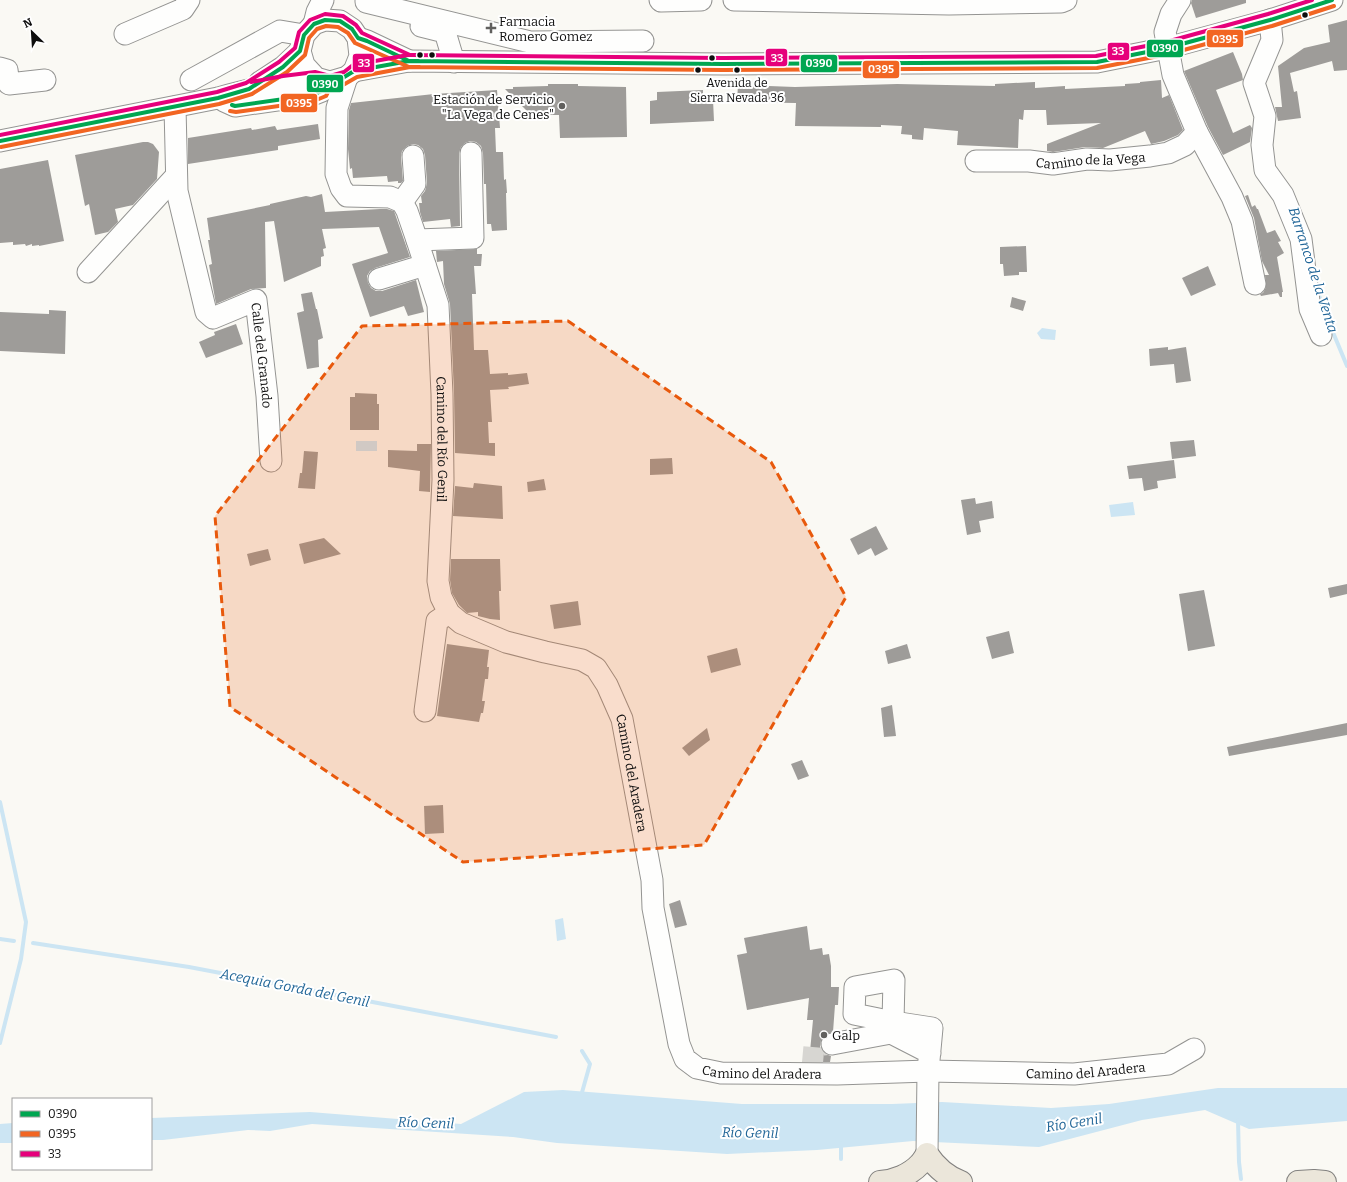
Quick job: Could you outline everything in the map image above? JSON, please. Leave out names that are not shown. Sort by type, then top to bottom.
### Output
[{"type":"main road","points":[[880,1182],[888,1181],[926,1169],[961,1182]]},
{"type":"main road","points":[[1298,1182],[1325,1182]]},
{"type":"street","points":[[125,34],[183,9],[189,0]]},
{"type":"street","points":[[323,0],[306,37],[304,65],[335,78]]},
{"type":"street","points":[[334,0],[339,21]]},
{"type":"street","points":[[366,0],[366,2],[530,42],[643,41]]},
{"type":"street","points":[[660,0],[701,0]]},
{"type":"street","points":[[734,0],[950,2],[1062,1]]},
{"type":"street","points":[[1180,0],[1171,14],[1165,32],[1173,75],[1196,132],[1232,197],[1242,221],[1254,284]]},
{"type":"street","points":[[0,141],[175,107],[284,82],[335,78],[409,61],[723,64],[1097,62],[1167,48],[1270,20],[1327,1]]},
{"type":"street","points":[[339,21],[345,14],[372,12],[445,32],[454,62]]},
{"type":"street","points":[[218,98],[235,106],[312,95],[322,91],[360,56],[358,38],[352,29],[339,21],[325,20],[306,37],[284,67],[249,89]]},
{"type":"street","points":[[1270,20],[1272,40],[1254,83],[1266,116],[1262,145],[1265,170],[1283,195],[1301,239],[1310,309],[1321,335]]},
{"type":"street","points":[[191,80],[280,31],[306,37]]},
{"type":"street","points":[[358,38],[409,61]]},
{"type":"street","points":[[0,68],[7,70],[9,84],[45,80]]},
{"type":"street","points":[[335,78],[337,108],[336,174],[341,188],[348,196],[390,197],[402,202],[414,184],[413,156]]},
{"type":"street","name":"Calle del Granado","points":[[175,107],[177,192],[206,312],[213,318],[256,300],[267,396],[271,461]]},
{"type":"street","name":"Camino de la Vega","points":[[976,162],[1029,161],[1053,164],[1087,159],[1110,160],[1150,156],[1168,153],[1185,145],[1196,132]]},
{"type":"street","points":[[417,240],[473,238],[471,153]]},
{"type":"street","points":[[88,272],[176,176]]},
{"type":"street","name":"Camino del Río Genil","points":[[402,202],[407,211],[438,305],[442,394],[443,472],[438,581],[441,597],[449,613],[461,623],[506,642],[582,660],[596,668]]},
{"type":"street","points":[[380,279],[424,265]]},
{"type":"street","points":[[425,711],[437,621],[449,613]]},
{"type":"street","name":"Camino del Aradera","points":[[596,668],[608,685],[622,719],[652,880],[653,908],[678,1044],[685,1059],[697,1068],[721,1072],[812,1071],[838,1074],[928,1070],[1074,1074],[1168,1064],[1194,1049]]},
{"type":"street","points":[[854,1014],[855,987],[894,980],[892,1028]]},
{"type":"street","points":[[892,1028],[854,1014],[849,1016],[840,1042],[892,1028],[932,1028],[928,1070],[926,1169]]},
{"type":"highlighted area","points":[[568,321],[771,462],[846,597],[704,845],[463,862],[230,707],[215,516],[362,326]]},
{"type":"water","points":[[1042,328],[1056,330],[1055,340],[1041,339],[1037,333]]},
{"type":"water","points":[[356,441],[377,441],[377,451],[356,451]]},
{"type":"water","points":[[1133,502],[1135,515],[1111,517],[1109,505]]},
{"type":"water","points":[[563,918],[566,939],[557,941],[555,920]]},
{"type":"water","name":"Río Genil","points":[[1218,1088],[1347,1088],[1347,1121],[1249,1129],[1205,1110],[1142,1120],[1039,1147],[913,1141],[817,1150],[727,1154],[557,1143],[513,1137],[312,1124],[270,1131],[248,1130],[152,1140],[152,1118],[310,1112],[461,1124],[524,1092],[563,1090],[742,1104],[892,1104],[942,1102],[1051,1108],[1109,1104]]},
{"type":"water","points":[[12,1123],[12,1143],[0,1143],[0,1124]]},
{"type":"building","points":[[1192,0],[1246,0],[1246,3],[1196,18],[1191,3]]},
{"type":"building","points":[[1347,20],[1347,70],[1334,71],[1332,61],[1290,73],[1294,92],[1297,91],[1301,118],[1278,121],[1275,107],[1282,107],[1278,66],[1304,48],[1330,42],[1328,25]]},
{"type":"building","points":[[1233,52],[1243,80],[1216,90],[1233,133],[1250,125],[1252,128],[1250,142],[1223,155],[1208,127],[1184,71]]},
{"type":"building","points":[[1161,80],[1162,98],[1169,95],[1183,130],[1178,135],[1164,141],[1151,144],[1145,131],[1103,148],[1085,147],[1053,152],[1047,151],[1047,144],[1101,123],[1047,125],[1046,110],[1024,110],[1023,120],[1019,119],[1018,148],[957,145],[958,131],[924,128],[923,140],[912,139],[912,135],[901,134],[902,126],[795,126],[796,103],[737,102],[738,85],[795,87],[897,84],[995,86],[995,84],[1035,82],[1035,88],[1065,86],[1065,89],[1125,86],[1125,84]]},
{"type":"building","points":[[548,84],[626,87],[627,137],[560,138],[559,115],[531,115],[505,89],[513,89],[513,87],[548,86]]},
{"type":"building","points":[[497,90],[500,128],[495,128],[496,152],[503,152],[504,180],[506,179],[507,193],[507,230],[492,231],[491,224],[487,224],[486,184],[484,184],[483,153],[481,146],[476,142],[470,141],[465,143],[461,147],[459,153],[460,226],[451,227],[450,219],[423,222],[419,203],[422,203],[421,196],[425,191],[427,183],[425,155],[423,149],[418,145],[413,144],[407,146],[402,151],[403,181],[401,183],[398,183],[398,181],[388,182],[387,176],[353,178],[352,168],[350,169],[348,149],[349,110],[351,103],[434,94]]},
{"type":"building","points":[[703,90],[703,100],[713,100],[714,121],[650,124],[650,101],[657,100],[657,92]]},
{"type":"building","points":[[318,124],[320,139],[278,146],[278,150],[188,164],[188,138],[251,128],[252,130],[275,126],[277,130]]},
{"type":"building","points":[[143,142],[153,144],[159,152],[157,179],[133,205],[115,209],[118,222],[108,232],[95,235],[89,204],[85,206],[75,155]]},
{"type":"building","points":[[48,160],[64,241],[39,246],[32,246],[32,244],[26,246],[25,244],[13,245],[13,242],[0,243],[0,169]]},
{"type":"building","points":[[322,194],[325,212],[380,209],[394,211],[410,257],[370,271],[367,276],[368,283],[371,288],[376,291],[382,291],[416,280],[424,312],[408,316],[404,306],[370,317],[352,264],[388,253],[379,227],[322,229],[326,248],[323,249],[324,256],[321,257],[321,266],[284,282],[274,221],[265,222],[266,288],[251,289],[216,304],[209,265],[212,264],[208,240],[210,240],[207,218],[306,196],[311,197]]},
{"type":"building","points":[[1248,195],[1252,207],[1255,205],[1258,209],[1267,233],[1275,230],[1281,241],[1278,242],[1284,253],[1277,257],[1283,292],[1282,297],[1280,297],[1278,293],[1261,296],[1260,294],[1263,293],[1266,287],[1265,275],[1269,275],[1262,261],[1254,218],[1245,196]]},
{"type":"building","points":[[1026,246],[1027,272],[1019,272],[1019,275],[1004,276],[1003,264],[1000,264],[1000,247]]},
{"type":"building","points":[[477,249],[477,254],[482,254],[481,266],[474,266],[476,294],[472,294],[474,350],[488,350],[490,374],[508,373],[508,375],[527,373],[529,384],[508,387],[509,389],[490,390],[492,422],[488,422],[489,443],[495,443],[495,456],[455,453],[450,304],[444,284],[443,261],[437,262],[436,251]]},
{"type":"building","points":[[1208,266],[1216,285],[1191,296],[1182,278]]},
{"type":"building","points":[[312,292],[323,338],[318,340],[319,367],[307,369],[297,313],[304,311],[301,294]]},
{"type":"building","points":[[1012,297],[1026,301],[1023,311],[1010,307]]},
{"type":"building","points":[[49,310],[66,311],[65,354],[0,351],[0,312],[49,314]]},
{"type":"building","points":[[236,324],[243,344],[206,358],[199,342],[215,335],[214,332]]},
{"type":"building","points":[[1168,347],[1168,350],[1186,347],[1191,381],[1176,383],[1174,364],[1150,366],[1149,349]]},
{"type":"building","points":[[355,393],[377,394],[377,404],[379,404],[379,430],[350,430],[350,397],[355,397]]},
{"type":"building","points":[[1194,440],[1196,456],[1172,459],[1170,442]]},
{"type":"building","points":[[417,444],[431,444],[430,492],[419,491],[420,471],[388,467],[388,450],[417,451]]},
{"type":"building","points":[[304,451],[318,452],[315,489],[298,488],[300,473],[302,473]]},
{"type":"building","points":[[672,458],[673,474],[650,475],[650,459]]},
{"type":"building","points":[[1174,460],[1176,478],[1157,481],[1158,488],[1144,491],[1142,478],[1129,479],[1127,466]]},
{"type":"building","points":[[544,479],[546,490],[528,492],[527,482]]},
{"type":"building","points":[[474,483],[502,486],[503,519],[453,516],[455,486],[473,488]]},
{"type":"building","points":[[975,498],[976,504],[992,501],[994,518],[979,521],[981,532],[967,535],[961,500]]},
{"type":"building","points":[[876,526],[888,549],[875,556],[871,548],[858,555],[850,539]]},
{"type":"building","points":[[324,538],[341,554],[304,564],[299,544]]},
{"type":"building","points":[[268,549],[271,560],[250,566],[247,554]]},
{"type":"building","points":[[451,559],[500,559],[500,620],[478,616],[478,612],[467,613],[459,605],[452,593],[450,580]]},
{"type":"building","points":[[1347,584],[1347,594],[1330,598],[1328,588]]},
{"type":"building","points":[[1204,590],[1215,646],[1188,651],[1179,594]]},
{"type":"building","points":[[578,601],[581,625],[554,629],[550,605]]},
{"type":"building","points":[[1009,631],[1014,653],[992,659],[986,637]]},
{"type":"building","points":[[447,644],[489,650],[487,667],[489,667],[488,679],[485,679],[482,701],[485,701],[483,713],[481,713],[479,722],[437,716]]},
{"type":"building","points":[[907,644],[911,658],[888,664],[885,651]]},
{"type":"building","points":[[737,648],[741,665],[711,673],[707,656]]},
{"type":"building","points":[[892,705],[896,736],[884,737],[881,708]]},
{"type":"building","points":[[1347,723],[1347,735],[1229,756],[1227,747]]},
{"type":"building","points":[[707,728],[710,740],[689,756],[682,748]]},
{"type":"building","points":[[802,760],[809,776],[798,780],[791,764]]},
{"type":"building","points":[[443,805],[444,833],[425,834],[424,806]]},
{"type":"building","points":[[680,900],[687,925],[675,928],[669,904]]},
{"type":"building","points":[[807,926],[810,950],[822,948],[823,955],[829,954],[831,966],[831,987],[839,987],[838,1005],[835,1005],[833,1032],[825,1035],[821,1040],[820,1047],[831,1056],[830,1062],[809,1062],[813,1020],[807,1020],[809,998],[747,1010],[737,955],[747,953],[744,938]]},
{"type":"waterway","name":"Barranco de la Venta","points":[[1317,288],[1322,306],[1347,366]]},
{"type":"waterway","points":[[0,802],[26,922],[21,959],[0,1043]]},
{"type":"waterway","name":"Acequia Gorda del Genil","points":[[0,939],[14,941]]},
{"type":"waterway","name":"Acequia Gorda del Genil","points":[[33,943],[189,967],[556,1037]]},
{"type":"waterway","name":"Acequia Gorda del Genil","points":[[581,1096],[590,1064],[582,1051]]},
{"type":"waterway","points":[[1238,1120],[1241,1179]]},
{"type":"waterway","points":[[841,1143],[841,1159]]},
{"type":"tunnel","points":[[812,1068],[814,1046],[832,1044]]},
{"type":"transit line","name":"33","points":[[0,135],[217,92],[246,83],[279,62],[295,48],[299,32],[310,20],[325,14],[343,16],[356,25],[362,33],[410,55],[723,58],[1096,56],[1166,42],[1268,14],[1312,0]]},
{"type":"transit line","name":"0390","points":[[0,141],[218,98],[249,89],[283,67],[300,51],[304,35],[314,24],[325,20],[340,21],[352,29],[358,38],[409,61],[723,64],[1097,62],[1167,48],[1270,20],[1332,0]]},
{"type":"transit line","name":"0395","points":[[1,147],[219,104],[252,94],[287,72],[305,55],[309,38],[317,29],[326,26],[338,27],[348,33],[355,43],[409,67],[723,70],[1097,68],[1169,54],[1272,26],[1334,6]]},
{"type":"transit line","name":"33","points":[[251,82],[315,72],[330,76],[344,72],[353,65],[408,55],[420,55]]},
{"type":"transit line","name":"0390","points":[[232,105],[235,106],[312,95],[322,91],[326,82],[334,82],[354,71],[409,61],[420,61]]},
{"type":"transit line","name":"0395","points":[[230,111],[236,112],[314,101],[326,96],[330,88],[343,85],[357,77],[410,67],[420,67]]},
{"type":"place","name":"Farmacia Romero Gomez","points":[[491,28]]},
{"type":"place","name":"Avenida de Sierra Nevada 36","points":[[737,70]]},
{"type":"place","name":"Estación de Servicio \"La Vega de Cenes\"","points":[[562,106]]},
{"type":"place","name":"Galp","points":[[824,1035]]}]
